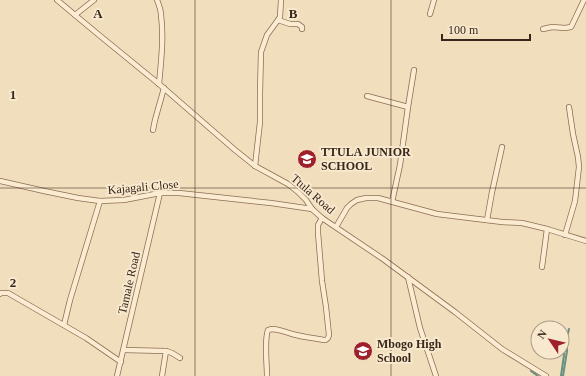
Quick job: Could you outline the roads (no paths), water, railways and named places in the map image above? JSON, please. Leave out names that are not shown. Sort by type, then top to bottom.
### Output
[{"type":"street","name":"Ttula Road","points":[[57,0],[164,88],[255,166],[288,184],[298,192],[312,209],[322,218],[408,277],[502,349],[546,376]]},
{"type":"street","points":[[75,15],[94,0]]},
{"type":"street","points":[[158,0],[162,32],[159,84]]},
{"type":"street","points":[[255,166],[260,122],[261,52],[267,35],[280,16],[281,0]]},
{"type":"street","points":[[430,14],[434,0]]},
{"type":"street","points":[[543,29],[552,27],[565,28],[571,26],[574,23],[584,0]]},
{"type":"street","points":[[278,20],[290,24],[298,24],[302,27],[302,29]]},
{"type":"street","points":[[392,202],[400,166],[414,70]]},
{"type":"street","points":[[153,130],[164,88]]},
{"type":"street","points":[[367,96],[408,108]]},
{"type":"street","points":[[565,235],[575,201],[579,162],[568,107]]},
{"type":"street","points":[[488,220],[492,192],[502,147]]},
{"type":"street","name":"Kajagali Close","points":[[0,181],[78,198],[100,201],[124,200],[179,192],[312,209]]},
{"type":"street","name":"Tamale Road","points":[[117,376],[160,194]]},
{"type":"street","points":[[336,227],[351,204],[357,200],[366,198],[378,198],[437,214],[522,223],[586,241]]},
{"type":"street","points":[[64,325],[70,300],[100,201]]},
{"type":"street","points":[[267,376],[266,333],[268,330],[272,328],[292,334],[324,340],[327,340],[328,338],[318,233],[318,225],[322,218]]},
{"type":"street","points":[[542,267],[547,229]]},
{"type":"street","points":[[408,277],[420,328],[436,376]]},
{"type":"street","points":[[0,294],[8,293],[86,338],[121,362]]},
{"type":"street","points":[[124,350],[166,351],[180,358]]},
{"type":"street","points":[[162,376],[166,351]]},
{"type":"waterway","points":[[561,376],[563,360]]},
{"type":"waterway","points":[[563,376],[566,360]]},
{"type":"waterway","points":[[531,371],[538,376]]},
{"type":"place","name":"TTULA JUNIOR SCHOOL","points":[[307,159]]},
{"type":"place","name":"Mbogo High School","points":[[363,351]]}]
